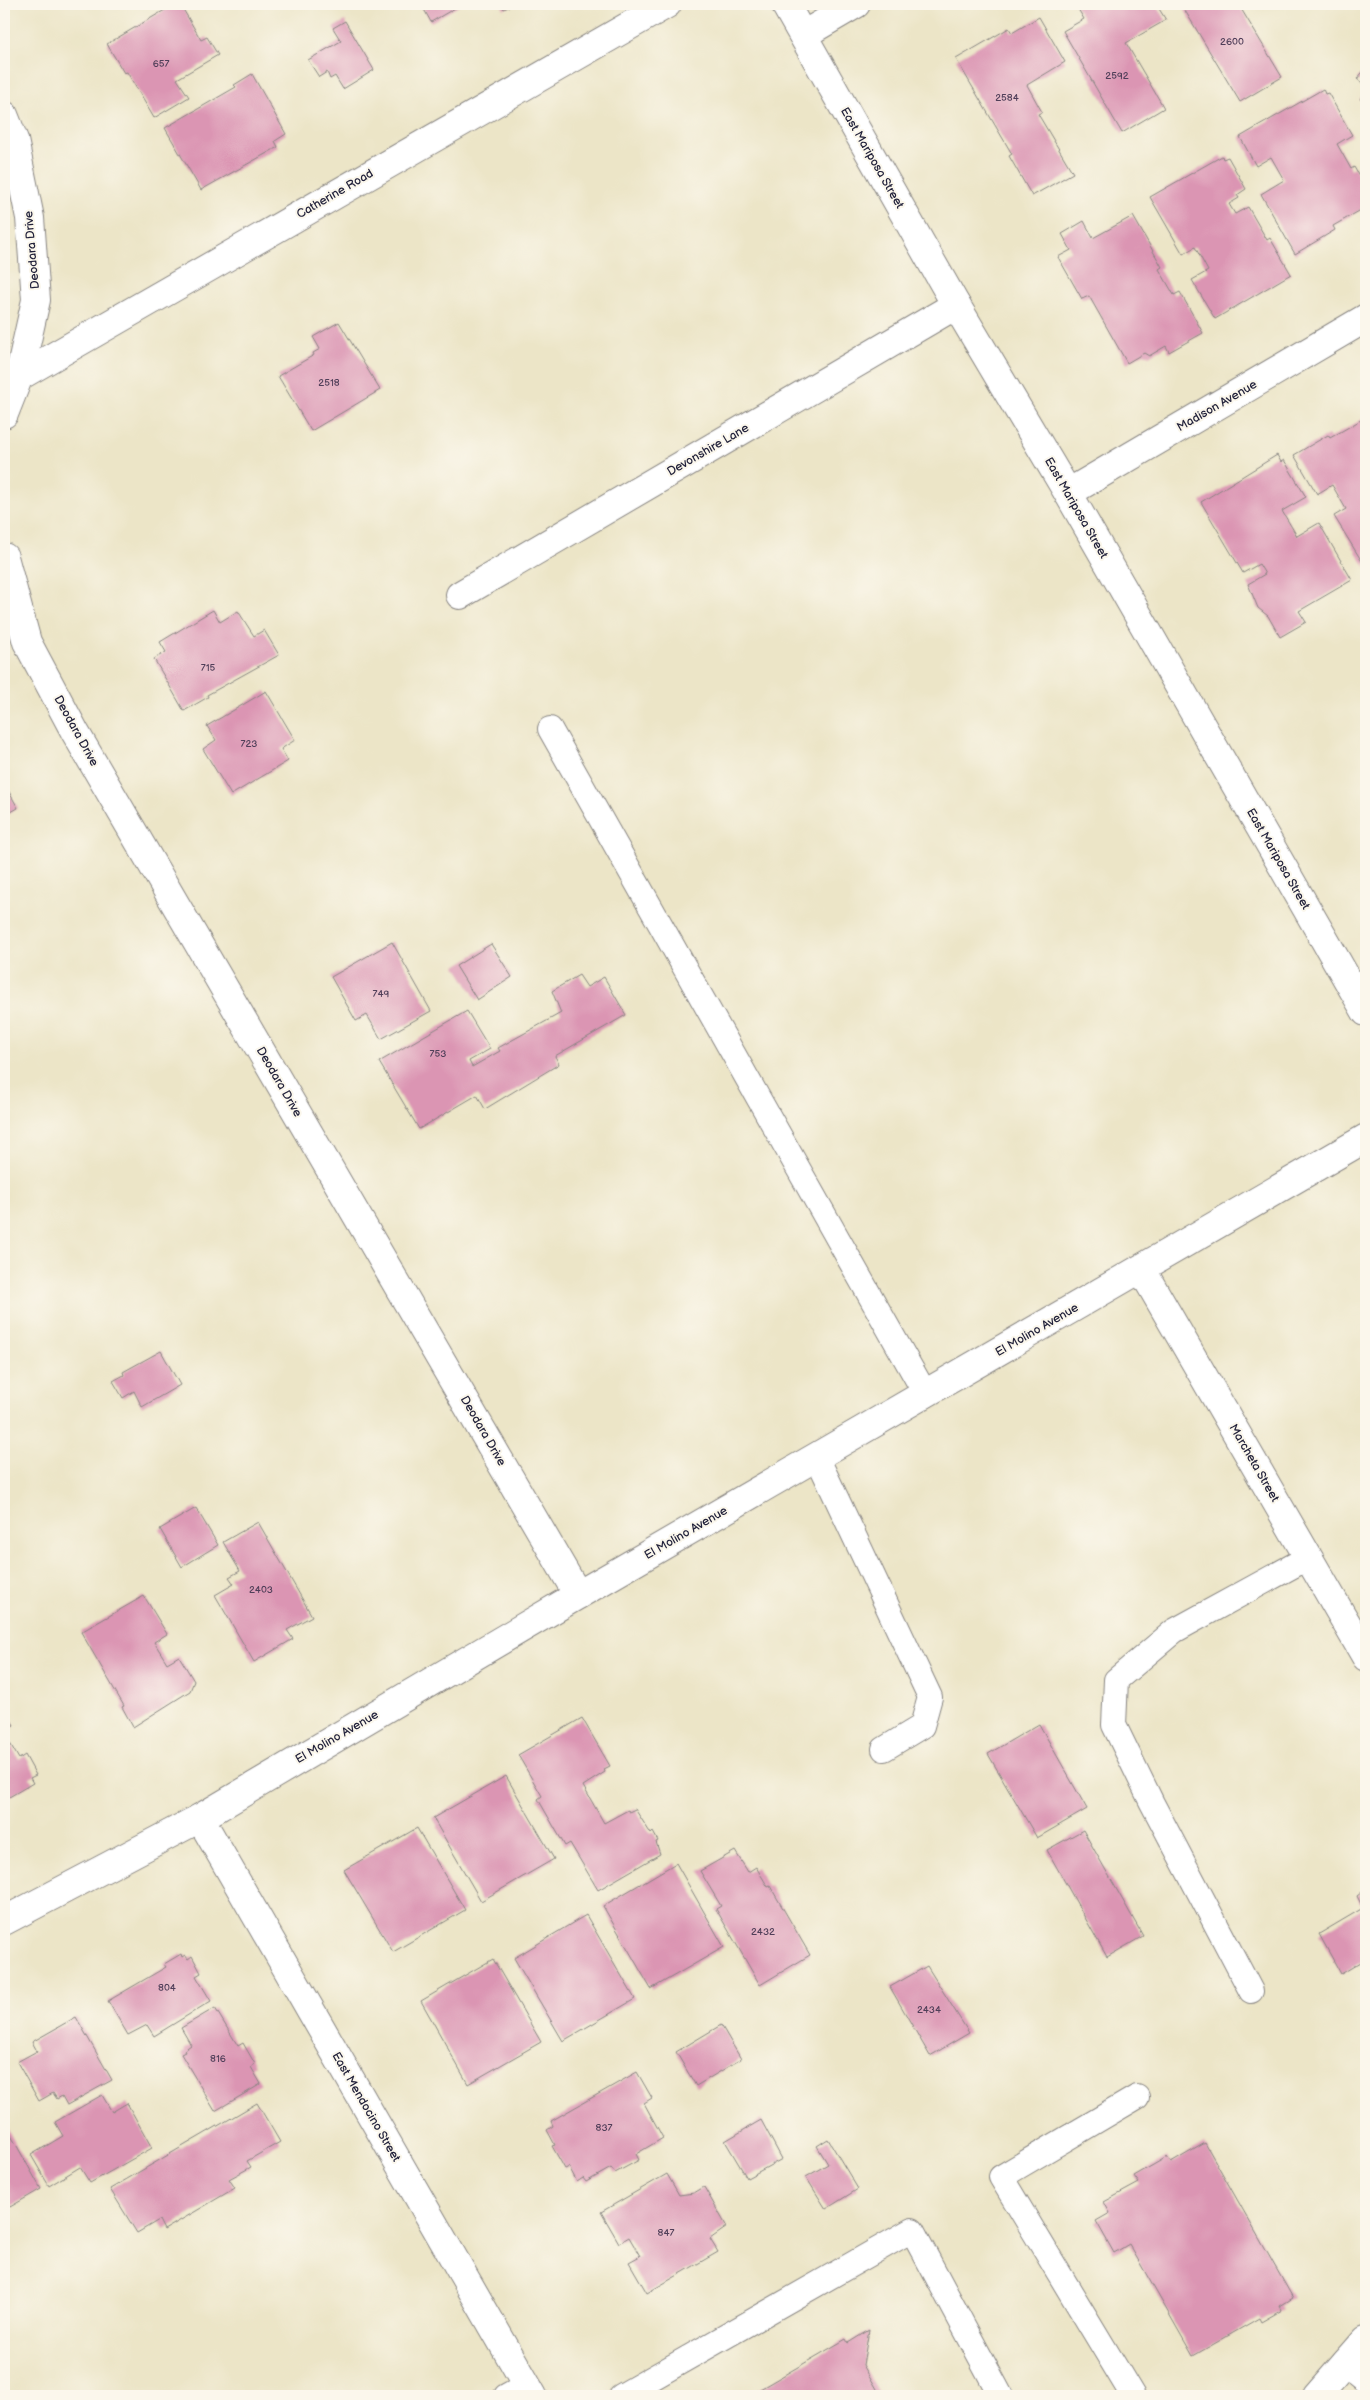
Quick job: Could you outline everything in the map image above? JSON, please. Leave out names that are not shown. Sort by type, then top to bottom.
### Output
[{"type":"street","name":"Catherine Road","points":[[11,380],[667,4]]},
{"type":"street","name":"East Mariposa Street","points":[[785,4],[956,305],[1068,493],[1366,1012]]},
{"type":"street","points":[[803,35],[856,4]]},
{"type":"street","name":"Deodara Drive","points":[[4,115],[14,140],[30,218],[36,300],[11,380],[4,414]]},
{"type":"street","name":"Devonshire Lane","points":[[460,595],[956,305]]},
{"type":"street","name":"Madison Avenue","points":[[1068,493],[1366,318]]},
{"type":"street","name":"Deodara Drive","points":[[4,558],[27,642],[75,732],[578,1595]]},
{"type":"street","name":"El Molino Avenue","points":[[4,1922],[200,1818],[578,1595],[1142,1270],[1366,1138]]},
{"type":"street","name":"Marcheta Street","points":[[1142,1270],[1366,1657]]},
{"type":"street","name":"East Mendocino Street","points":[[200,1818],[522,2392]]},
{"type":"street","points":[[1318,2396],[1356,2371],[1366,2340]]},
{"type":"lane","points":[[550,729],[926,1395]]},
{"type":"lane","points":[[818,1457],[930,1697],[922,1726],[884,1749]]},
{"type":"lane","points":[[1251,1991],[1152,1803],[1114,1726],[1116,1680],[1174,1631],[1309,1557]]},
{"type":"lane","points":[[1133,2396],[1001,2177],[1137,2096]]},
{"type":"lane","points":[[621,2396],[912,2230],[1001,2396]]},
{"type":"building","points":[[175,4],[180,4],[201,40],[207,37],[218,55],[177,79],[189,97],[154,118],[127,72],[124,73],[107,44]]},
{"type":"building","points":[[421,4],[462,4],[431,22]]},
{"type":"building","points":[[501,4],[514,4],[504,9]]},
{"type":"building","points":[[1075,4],[1156,4],[1166,20],[1126,43],[1164,108],[1122,133],[1063,31],[1084,19]]},
{"type":"building","points":[[1181,4],[1245,4],[1240,7],[1282,77],[1240,102]]},
{"type":"building","points":[[1039,17],[1065,62],[1027,85],[1042,112],[1038,114],[1073,173],[1032,196],[1009,156],[1012,154],[956,59],[1009,28],[1012,33]]},
{"type":"building","points":[[345,21],[374,70],[343,89],[335,76],[330,79],[327,72],[319,77],[308,60],[341,41],[333,28]]},
{"type":"building","points":[[1366,68],[1366,86],[1357,79]]},
{"type":"building","points":[[252,74],[286,134],[275,141],[278,147],[201,190],[165,128],[236,87],[234,85]]},
{"type":"building","points":[[1323,89],[1325,94],[1328,93],[1352,135],[1337,144],[1351,169],[1354,167],[1366,188],[1366,202],[1364,204],[1366,207],[1333,226],[1335,230],[1295,254],[1261,194],[1284,180],[1271,157],[1256,166],[1240,137]]},
{"type":"building","points":[[1366,91],[1366,104],[1360,99]]},
{"type":"building","points":[[1222,156],[1223,159],[1228,157],[1246,189],[1237,195],[1239,198],[1229,204],[1235,214],[1248,207],[1267,240],[1270,238],[1291,274],[1215,319],[1192,280],[1208,271],[1195,247],[1183,254],[1150,197]]},
{"type":"building","points":[[1133,216],[1162,267],[1159,269],[1174,295],[1180,292],[1203,333],[1169,352],[1166,346],[1149,356],[1144,353],[1127,363],[1089,296],[1082,299],[1058,257],[1071,250],[1062,234],[1084,221],[1093,238]]},
{"type":"building","points":[[339,322],[380,390],[311,431],[278,376],[314,355],[313,353],[320,349],[313,337]]},
{"type":"building","points":[[1366,417],[1366,568],[1334,516],[1346,509],[1332,485],[1317,494],[1294,455],[1328,435],[1330,438]]},
{"type":"building","points":[[1277,455],[1281,462],[1284,460],[1306,497],[1282,511],[1297,536],[1319,523],[1352,580],[1299,611],[1306,622],[1280,637],[1268,616],[1258,608],[1248,584],[1265,574],[1259,564],[1243,573],[1201,502]]},
{"type":"building","points":[[213,610],[220,622],[238,611],[254,636],[264,630],[279,655],[207,695],[208,697],[184,711],[154,659],[166,652],[160,642]]},
{"type":"building","points":[[266,691],[295,740],[281,749],[288,761],[231,795],[203,749],[216,740],[207,726]]},
{"type":"building","points":[[4,783],[18,808],[4,816]]},
{"type":"building","points":[[392,942],[431,1011],[381,1039],[367,1015],[356,1021],[331,977]]},
{"type":"building","points":[[491,944],[512,977],[477,1000],[456,966]]},
{"type":"building","points":[[579,975],[587,987],[604,977],[626,1015],[555,1056],[559,1064],[485,1109],[477,1095],[419,1129],[379,1062],[467,1011],[490,1049],[469,1061],[472,1067],[500,1051],[498,1048],[561,1013],[552,991]]},
{"type":"building","points":[[161,1351],[180,1385],[142,1407],[134,1391],[123,1398],[113,1381],[124,1375],[123,1372]]},
{"type":"building","points":[[196,1508],[218,1545],[182,1567],[160,1529]]},
{"type":"building","points":[[258,1522],[312,1616],[287,1630],[293,1639],[254,1662],[215,1595],[234,1584],[229,1577],[240,1571],[223,1542]]},
{"type":"building","points":[[144,1596],[167,1634],[154,1642],[167,1663],[179,1656],[194,1681],[190,1691],[133,1727],[122,1707],[124,1706],[81,1632]]},
{"type":"building","points":[[4,1709],[14,1725],[4,1731]]},
{"type":"building","points":[[582,1718],[610,1766],[604,1769],[605,1772],[583,1786],[604,1823],[628,1810],[629,1812],[635,1809],[651,1834],[653,1832],[658,1841],[656,1842],[660,1854],[598,1890],[570,1843],[565,1846],[538,1799],[542,1796],[518,1755]]},
{"type":"building","points":[[1039,1724],[1087,1809],[1037,1838],[988,1754]]},
{"type":"building","points":[[4,1733],[19,1759],[25,1755],[36,1775],[30,1778],[33,1783],[4,1800]]},
{"type":"building","points":[[506,1776],[554,1859],[481,1901],[433,1818]]},
{"type":"building","points":[[417,1828],[465,1910],[393,1952],[344,1870]]},
{"type":"building","points":[[1083,1830],[1143,1936],[1107,1957],[1047,1850]]},
{"type":"building","points":[[735,1851],[748,1872],[756,1867],[768,1887],[770,1886],[810,1955],[760,1985],[716,1909],[721,1906],[700,1871]]},
{"type":"building","points":[[676,1863],[724,1947],[651,1989],[603,1906]]},
{"type":"building","points":[[1366,1889],[1366,1959],[1341,1974],[1319,1934],[1363,1908],[1357,1896]]},
{"type":"building","points":[[586,1915],[635,1999],[563,2041],[514,1958]]},
{"type":"building","points":[[181,1954],[182,1957],[185,1955],[188,1959],[192,1956],[201,1973],[196,1976],[211,2001],[154,2036],[147,2025],[128,2035],[108,2001],[166,1967],[164,1964]]},
{"type":"building","points":[[493,1959],[541,2042],[468,2084],[421,2001]]},
{"type":"building","points":[[927,1966],[969,2033],[930,2056],[890,1987]]},
{"type":"building","points":[[215,2008],[238,2046],[243,2043],[255,2064],[251,2067],[261,2084],[215,2111],[181,2054],[191,2045],[181,2028]]},
{"type":"building","points":[[76,2017],[112,2080],[67,2105],[62,2096],[57,2099],[53,2093],[39,2101],[17,2062],[37,2051],[32,2042]]},
{"type":"building","points":[[721,2025],[741,2059],[696,2086],[676,2052]]},
{"type":"building","points":[[637,2072],[652,2098],[644,2103],[663,2138],[636,2154],[639,2160],[615,2173],[611,2168],[586,2182],[583,2178],[577,2182],[569,2167],[565,2169],[552,2146],[555,2145],[547,2130],[553,2126],[551,2121]]},
{"type":"building","points":[[102,2095],[112,2112],[127,2103],[152,2148],[90,2183],[80,2167],[49,2186],[31,2155],[63,2136],[55,2122]]},
{"type":"building","points":[[257,2103],[280,2142],[247,2161],[251,2167],[229,2179],[235,2188],[164,2230],[159,2220],[137,2233],[110,2189]]},
{"type":"building","points":[[761,2120],[782,2159],[747,2178],[725,2141]]},
{"type":"building","points":[[4,2123],[41,2189],[10,2207],[4,2196]]},
{"type":"building","points":[[828,2139],[858,2189],[826,2209],[806,2177],[828,2164],[817,2146]]},
{"type":"building","points":[[1205,2143],[1293,2298],[1280,2306],[1282,2310],[1261,2322],[1259,2318],[1193,2356],[1129,2244],[1114,2253],[1096,2221],[1110,2213],[1104,2202],[1139,2183],[1134,2176],[1167,2157],[1171,2163]]},
{"type":"building","points":[[667,2174],[679,2195],[694,2193],[704,2187],[727,2227],[710,2239],[718,2252],[647,2293],[629,2262],[640,2256],[629,2237],[619,2243],[601,2212]]},
{"type":"building","points":[[869,2330],[863,2365],[881,2396],[748,2396],[846,2339],[848,2343]]}]
